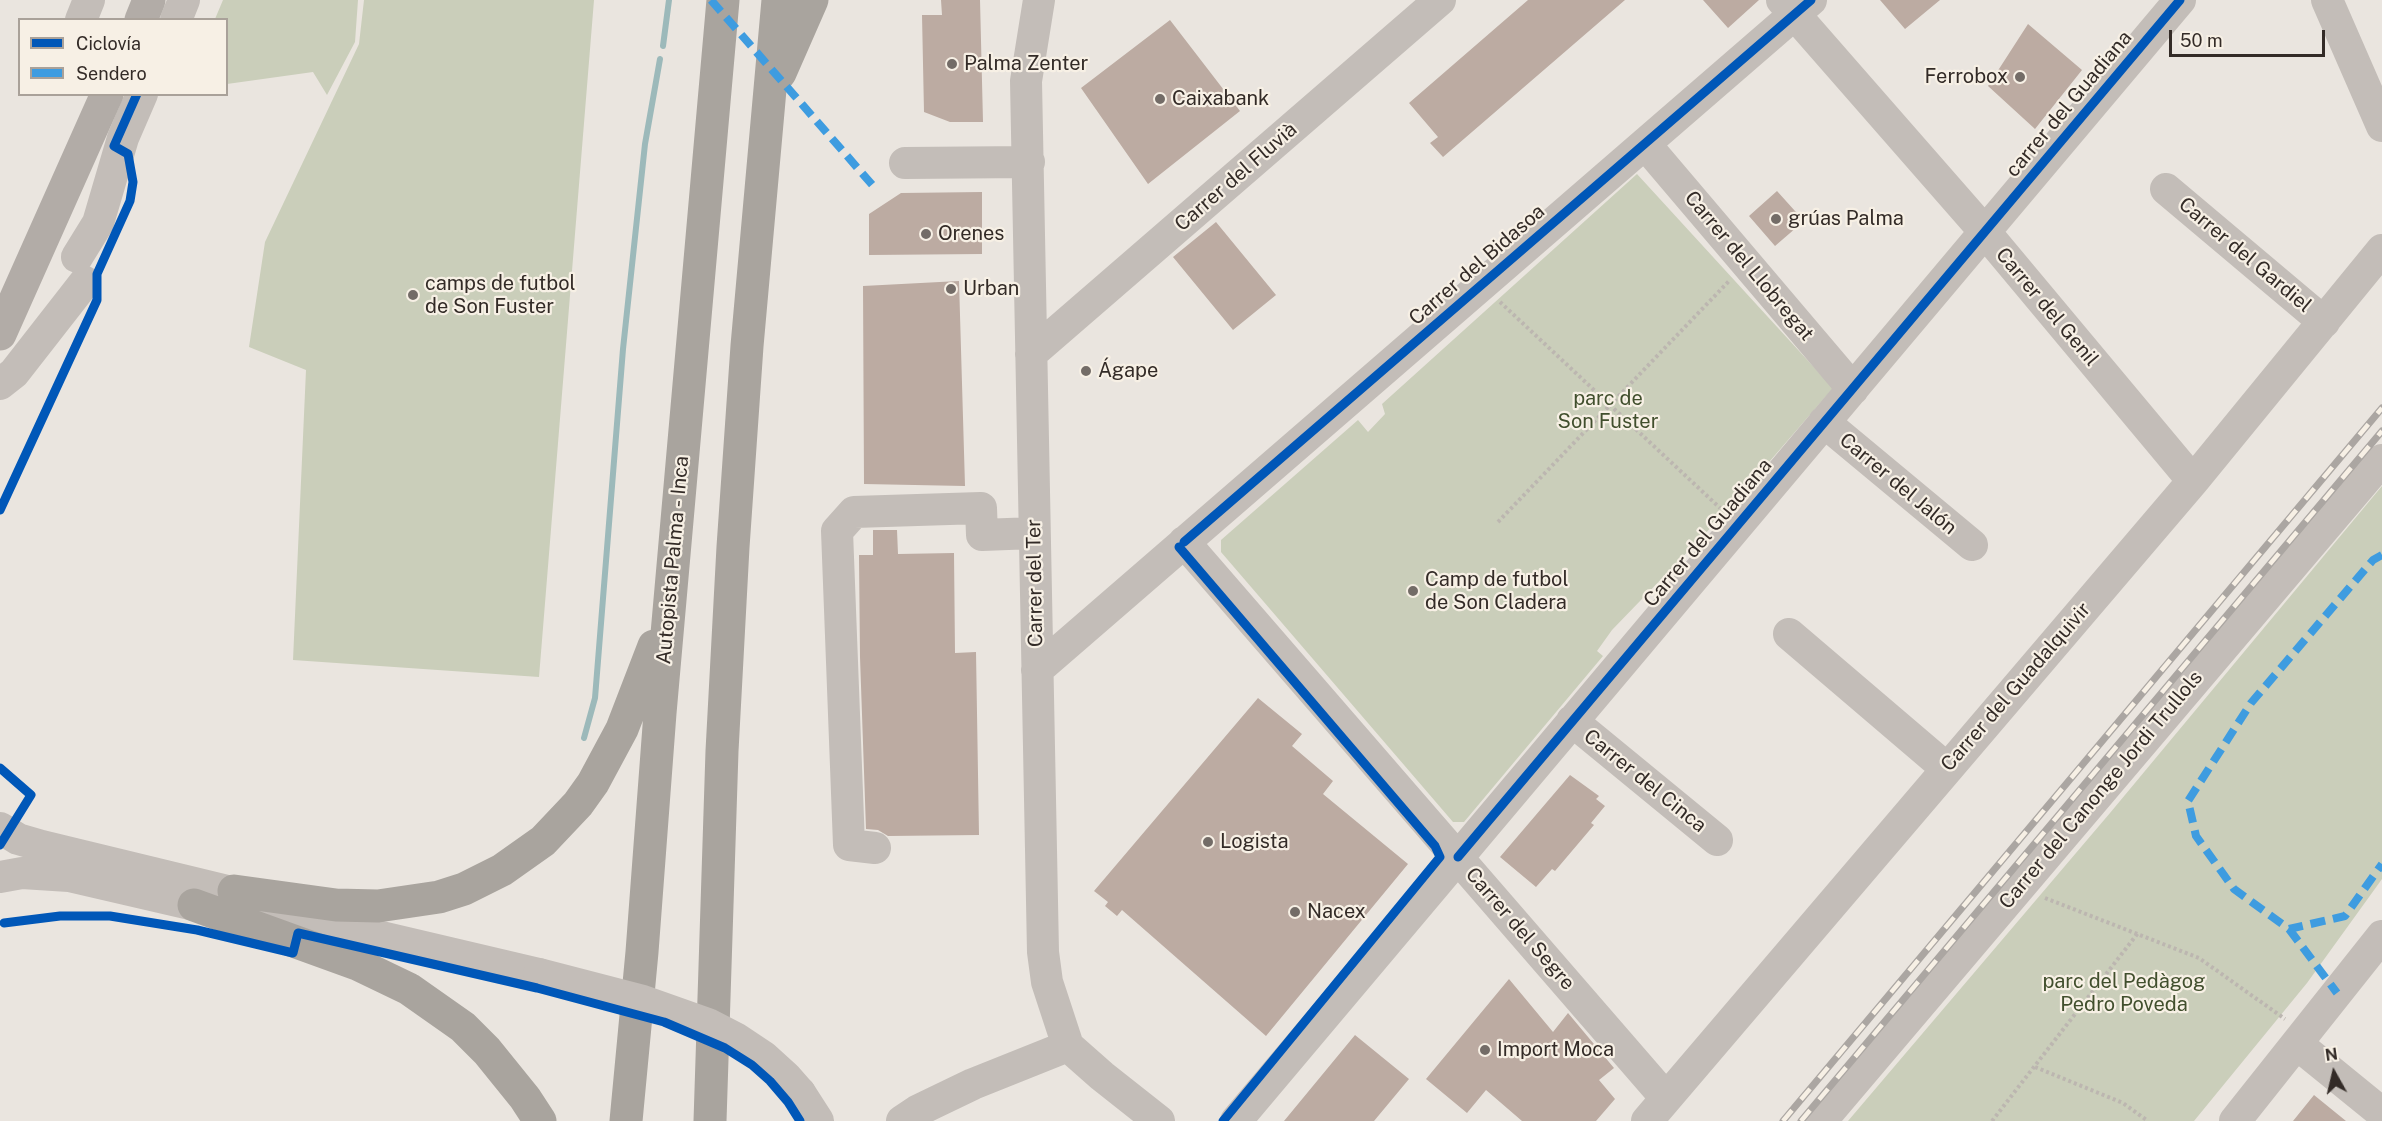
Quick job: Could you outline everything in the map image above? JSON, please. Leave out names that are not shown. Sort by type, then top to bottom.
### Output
[{"type":"highway","name":"Autopista Palma - Inca","points":[[626,1121],[723,0]]},
{"type":"highway","points":[[710,1121],[722,751],[732,547],[750,302],[778,0]]},
{"type":"highway","points":[[769,96],[812,0]]},
{"type":"highway","points":[[234,891],[336,905],[388,906],[448,894],[474,885],[502,870],[543,841],[561,823],[578,804],[604,765],[633,704],[669,605]]},
{"type":"highway","points":[[194,905],[357,964],[409,989],[463,1027],[487,1051],[525,1098],[540,1121]]},
{"type":"main road","points":[[142,18],[149,0]]},
{"type":"main road","points":[[0,334],[106,96]]},
{"type":"street","points":[[82,18],[89,0]]},
{"type":"street","points":[[177,18],[184,0]]},
{"type":"street","name":"Carrer del Ter","points":[[1039,0],[1026,81],[1043,952],[1047,982],[1068,1046]]},
{"type":"street","name":"Carrer del Fluvià","points":[[1031,354],[1440,0]]},
{"type":"street","name":"carrer del Guadiana","points":[[1985,232],[2180,0]]},
{"type":"street","points":[[2327,0],[2382,126]]},
{"type":"street","name":"Carrer del Genil","points":[[1796,5],[2193,481]]},
{"type":"street","name":"Carrer del Bidasoa","points":[[1036,670],[1645,144],[1796,5]]},
{"type":"street","points":[[0,384],[14,373],[84,279],[123,138],[141,96]]},
{"type":"street","name":"Carrer del Llobregat","points":[[1645,144],[1852,389]]},
{"type":"street","points":[[905,163],[1029,162]]},
{"type":"street","name":"Carrer del Gardiel","points":[[2166,189],[2324,322]]},
{"type":"street","points":[[56,209],[84,279]]},
{"type":"street","name":"Carrer del Guadiana","points":[[1236,1121],[1985,232]]},
{"type":"street","name":"Carrer del Guadalquivir","points":[[1656,1110],[2193,481],[2382,250]]},
{"type":"street","name":"Carrer del Jalón","points":[[1824,422],[1972,545]]},
{"type":"street","name":"Carrer del Canonge Jordi Trullols","points":[[1821,1121],[2382,460]]},
{"type":"street","points":[[875,848],[849,845],[837,531],[854,512],[981,508],[982,535],[1034,533]]},
{"type":"street","name":"Carrer del Segre","points":[[1184,542],[1458,857],[1656,1110]]},
{"type":"street","points":[[1789,634],[1947,768]]},
{"type":"street","name":"Carrer del Cinca","points":[[1572,721],[1717,840]]},
{"type":"street","points":[[0,828],[18,839],[42,846],[234,891],[318,922]]},
{"type":"street","points":[[0,877],[22,873],[69,876],[194,905],[318,922],[539,974],[658,1006],[708,1024],[737,1039],[764,1057],[800,1093],[818,1121]]},
{"type":"street","points":[[2235,1121],[2382,936]]},
{"type":"street","points":[[2301,1038],[2382,1113]]},
{"type":"street","points":[[902,1121],[916,1111],[974,1084],[1068,1046],[1159,1121]]},
{"type":"path","points":[[1498,522],[1746,264]]},
{"type":"path","points":[[1483,284],[1738,525]]},
{"type":"path","points":[[2019,888],[2199,958],[2301,1038]]},
{"type":"path","points":[[1992,1121],[2138,933]]},
{"type":"path","points":[[2034,1067],[2123,1103],[2148,1121]]},
{"type":"green space","points":[[223,0],[358,0],[355,42],[327,95],[313,72],[228,84],[228,18],[215,18]]},
{"type":"green space","name":"camps de futbol de Son Fuster","points":[[364,0],[594,0],[539,677],[293,660],[306,370],[249,347],[265,242],[359,44]]},
{"type":"green space","name":"parc de Son Fuster","points":[[1637,174],[1833,388],[1725,513],[1612,630],[1597,651],[1603,656],[1464,822],[1453,822],[1221,552],[1221,540],[1358,420],[1368,432],[1385,414],[1382,404]]},
{"type":"green space","name":"parc del Pedàgog Pedro Poveda","points":[[2382,486],[2382,879],[2307,983],[2194,1121],[1848,1121],[2110,813]]},
{"type":"building","name":"Palma Zenter","points":[[941,0],[980,0],[983,122],[950,122],[924,112],[922,15],[942,15]]},
{"type":"building","points":[[1528,0],[1625,0],[1443,157],[1430,143],[1438,137],[1409,103]]},
{"type":"building","points":[[1703,0],[1759,0],[1728,28]]},
{"type":"building","points":[[1880,0],[1940,0],[1905,29]]},
{"type":"building","points":[[1170,20],[1240,111],[1148,184],[1081,88]]},
{"type":"building","name":"Ferrobox","points":[[2028,24],[2082,70],[2035,129],[1988,86]]},
{"type":"building","name":"grúas Palma","points":[[1777,191],[1804,221],[1775,246],[1749,216]]},
{"type":"building","name":"Orenes","points":[[982,192],[982,254],[869,255],[869,214],[901,193]]},
{"type":"building","points":[[1216,222],[1276,295],[1233,330],[1173,257]]},
{"type":"building","points":[[959,281],[965,486],[864,484],[863,286]]},
{"type":"building","points":[[873,530],[897,530],[898,554],[954,553],[955,653],[976,652],[979,835],[888,836],[878,830],[866,829],[859,555],[873,555]]},
{"type":"building","points":[[1258,698],[1302,734],[1292,746],[1333,781],[1323,794],[1408,864],[1266,1036],[1122,910],[1117,916],[1105,906],[1108,902],[1094,891]]},
{"type":"building","points":[[1570,775],[1599,796],[1596,799],[1605,806],[1591,823],[1594,825],[1555,871],[1552,869],[1536,887],[1500,857]]},
{"type":"building","points":[[1509,979],[1553,1032],[1568,1013],[1614,1068],[1599,1080],[1615,1099],[1596,1121],[1522,1121],[1486,1090],[1467,1113],[1426,1079]]},
{"type":"building","points":[[1355,1035],[1409,1079],[1374,1121],[1284,1121]]},
{"type":"building","points":[[2314,1095],[2346,1121],[2293,1121]]},
{"type":"waterway","points":[[663,46],[669,0]]},
{"type":"waterway","points":[[584,738],[595,698],[623,349],[645,144],[660,59]]},
{"type":"railway","points":[[1783,1121],[2382,408]]},
{"type":"railway","points":[[1801,1121],[2382,431]]},
{"type":"marked path","points":[[711,0],[875,188]]},
{"type":"marked path","points":[[2382,555],[2373,560],[2251,703],[2188,801],[2196,836],[2234,889],[2289,929],[2345,916],[2382,864]]},
{"type":"marked path","points":[[2289,929],[2337,993]]},
{"type":"cycle path","points":[[1184,542],[1811,0]]},
{"type":"cycle path","points":[[1458,857],[2180,0]]},
{"type":"cycle path","points":[[0,510],[97,300],[97,274],[130,201],[133,182],[128,154],[114,146],[136,96]]},
{"type":"cycle path","points":[[1179,547],[1435,846],[1440,857],[1223,1121]]},
{"type":"cycle path","points":[[0,768],[31,795],[0,845]]},
{"type":"cycle path","points":[[4,923],[60,916],[110,916],[197,930],[293,953],[298,933],[537,988],[664,1022],[725,1048],[752,1065],[770,1081],[800,1121]]},
{"type":"place","name":"Palma Zenter","points":[[952,64]]},
{"type":"place","name":"Ferrobox","points":[[2020,77]]},
{"type":"place","name":"Caixabank","points":[[1160,99]]},
{"type":"place","name":"grúas Palma","points":[[1776,219]]},
{"type":"place","name":"Orenes","points":[[926,234]]},
{"type":"place","name":"Urban","points":[[951,289]]},
{"type":"place","name":"camps de futbol de Son Fuster","points":[[413,295]]},
{"type":"place","name":"Ágape","points":[[1086,371]]},
{"type":"place","name":"Camp de futbol de Son Cladera","points":[[1413,591]]},
{"type":"place","name":"Logista","points":[[1208,842]]},
{"type":"place","name":"Nacex","points":[[1295,912]]},
{"type":"place","name":"Import Moca","points":[[1485,1050]]}]
